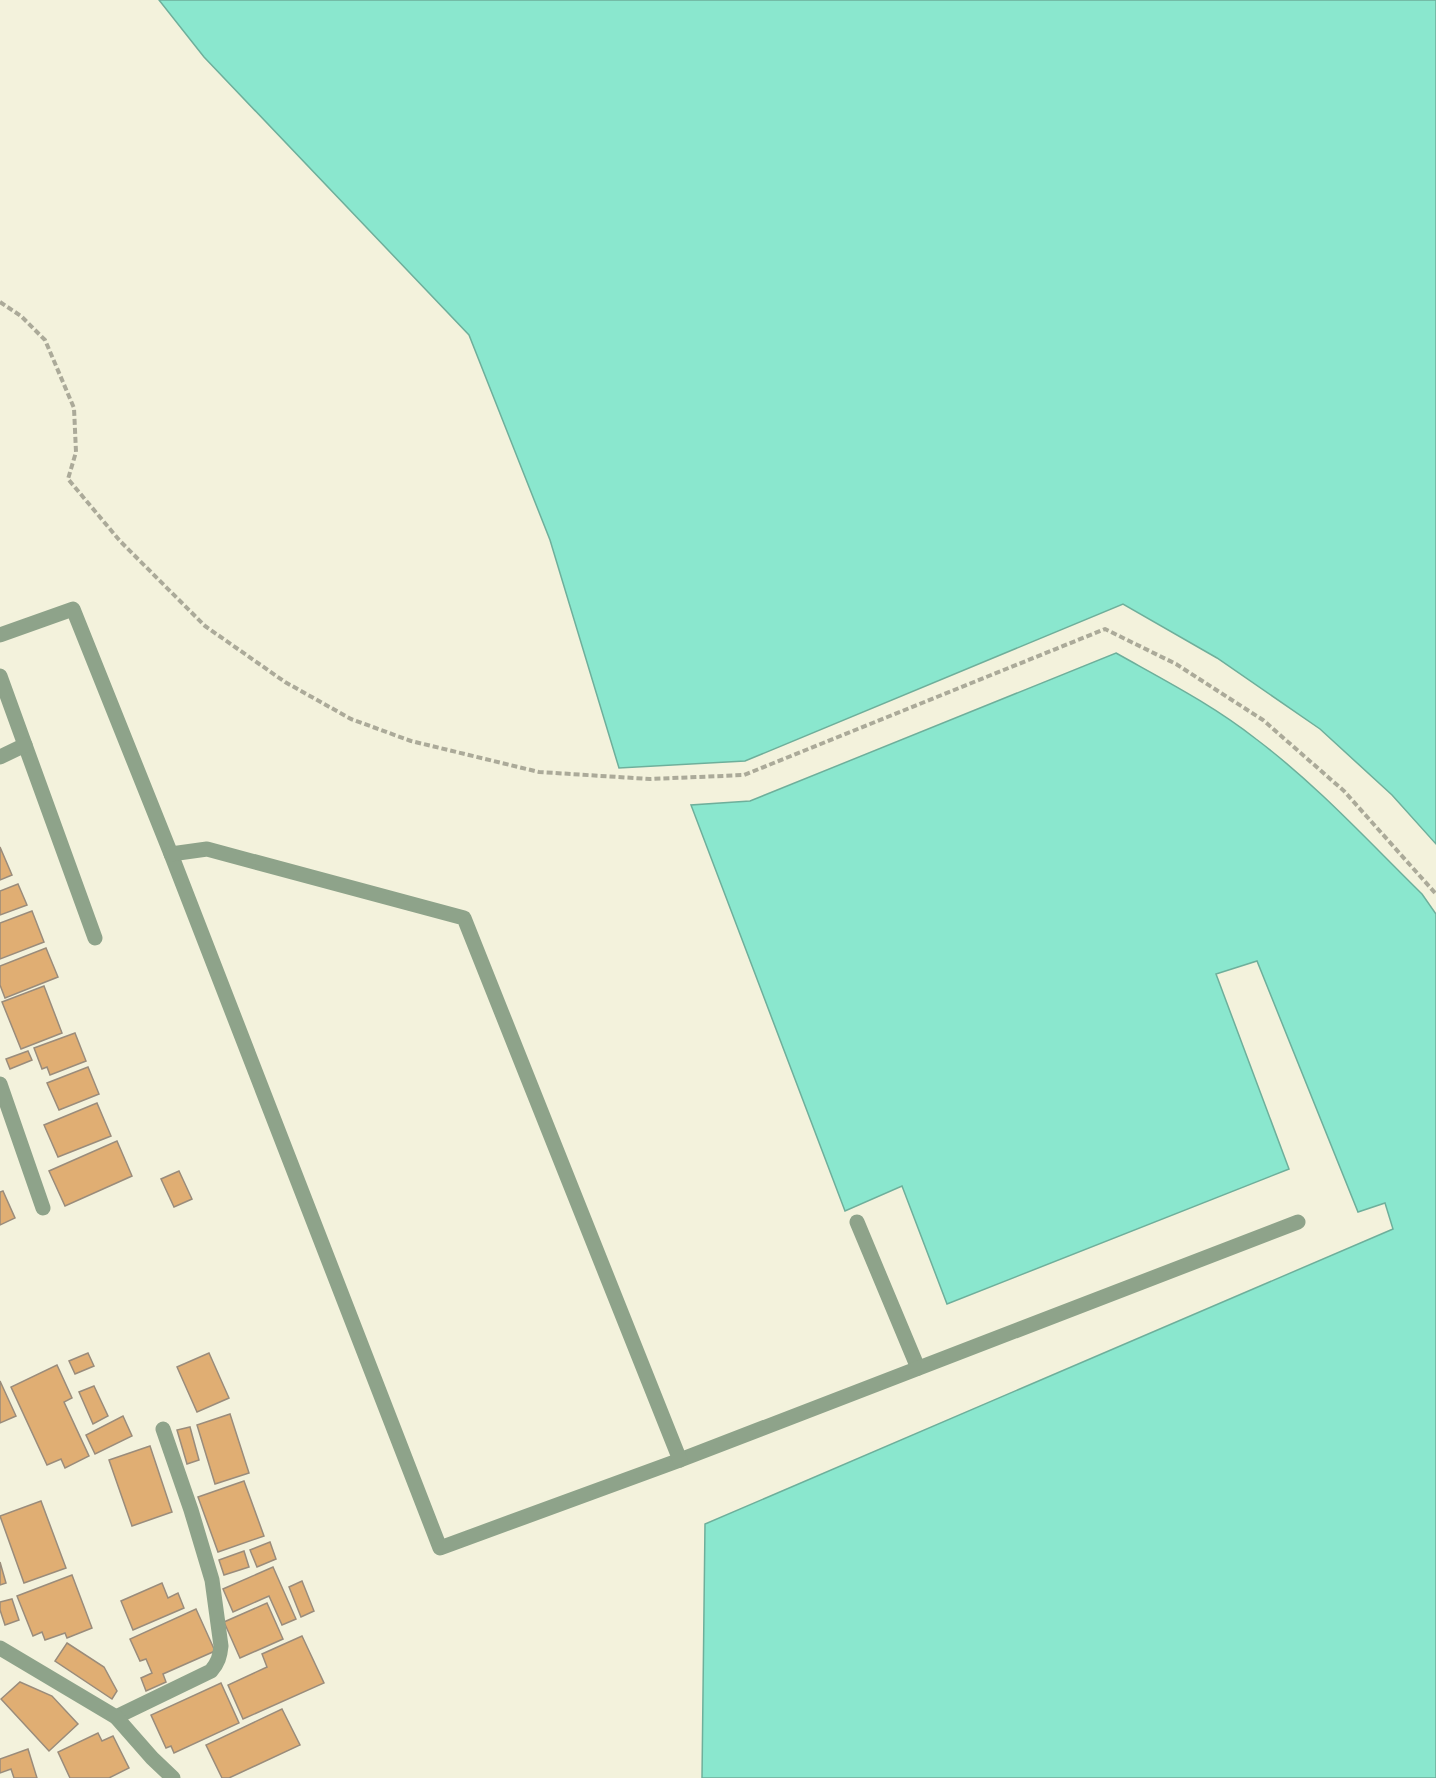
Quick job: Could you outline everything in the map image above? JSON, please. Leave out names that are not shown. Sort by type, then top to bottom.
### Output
[{"type":"street","points":[[0,635],[73,609],[171,854],[440,1548],[680,1461],[1298,1222]]},
{"type":"street","points":[[0,676],[95,938]]},
{"type":"street","points":[[0,756],[26,745]]},
{"type":"street","points":[[171,854],[207,849],[464,918],[680,1461]]},
{"type":"street","points":[[0,1084],[43,1208]]},
{"type":"street","points":[[0,1133],[15,1128]]},
{"type":"street","points":[[856,1222],[918,1368]]},
{"type":"street","points":[[116,1717],[211,1671],[220,1655],[221,1646],[212,1580],[163,1430]]},
{"type":"street","points":[[0,1648],[116,1717],[173,1778]]},
{"type":"path","points":[[0,302],[21,316],[45,340],[74,408],[76,452],[68,479],[120,541],[205,626],[285,682],[351,719],[411,741],[539,772],[650,779],[744,775],[1105,629],[1176,664],[1263,720],[1344,791],[1436,894]]},
{"type":"water","points":[[159,0],[1436,0],[1436,844],[1392,795],[1320,729],[1217,658],[1123,604],[745,761],[619,768],[550,540],[469,335],[204,57]]},
{"type":"water","points":[[1116,653],[1205,704],[1240,727],[1278,757],[1362,834],[1422,894],[1436,914],[1436,1778],[702,1778],[705,1524],[1393,1229],[1385,1203],[1358,1212],[1257,961],[1216,974],[1289,1169],[947,1304],[902,1186],[845,1211],[691,805],[750,801]]},
{"type":"building","points":[[0,847],[12,875],[0,880]]},
{"type":"building","points":[[18,884],[27,905],[0,915],[0,891]]},
{"type":"building","points":[[32,911],[44,942],[0,959],[0,923]]},
{"type":"building","points":[[46,948],[58,977],[5,998],[0,985],[0,966]]},
{"type":"building","points":[[44,986],[62,1033],[21,1049],[2,1002]]},
{"type":"building","points":[[75,1033],[86,1061],[50,1075],[47,1067],[42,1069],[34,1048]]},
{"type":"building","points":[[28,1051],[32,1060],[10,1069],[6,1059]]},
{"type":"building","points":[[88,1067],[99,1094],[59,1110],[47,1083]]},
{"type":"building","points":[[97,1103],[111,1136],[58,1157],[44,1125]]},
{"type":"building","points":[[117,1141],[132,1176],[65,1206],[49,1171]]},
{"type":"building","points":[[179,1171],[192,1199],[174,1207],[161,1179]]},
{"type":"building","points":[[3,1191],[15,1218],[0,1225],[0,1192]]},
{"type":"building","points":[[88,1353],[94,1366],[75,1374],[69,1361]]},
{"type":"building","points":[[209,1353],[229,1398],[197,1412],[177,1367]]},
{"type":"building","points":[[57,1365],[72,1398],[64,1402],[89,1456],[65,1468],[61,1459],[47,1465],[11,1387]]},
{"type":"building","points":[[0,1381],[16,1416],[0,1423]]},
{"type":"building","points":[[94,1386],[108,1416],[93,1424],[79,1392]]},
{"type":"building","points":[[230,1414],[249,1473],[215,1484],[197,1425]]},
{"type":"building","points":[[123,1416],[132,1436],[95,1454],[86,1435]]},
{"type":"building","points":[[190,1427],[199,1460],[187,1464],[177,1430]]},
{"type":"building","points":[[150,1446],[172,1512],[132,1526],[109,1460]]},
{"type":"building","points":[[244,1481],[264,1536],[218,1552],[198,1497]]},
{"type":"building","points":[[41,1501],[66,1568],[24,1583],[0,1516]]},
{"type":"building","points":[[270,1542],[276,1559],[257,1567],[250,1550]]},
{"type":"building","points":[[244,1551],[249,1567],[224,1575],[219,1560]]},
{"type":"building","points":[[0,1562],[6,1583],[0,1585]]},
{"type":"building","points":[[273,1567],[296,1619],[282,1625],[269,1596],[233,1612],[223,1589]]},
{"type":"building","points":[[72,1575],[92,1628],[67,1638],[65,1633],[45,1640],[42,1632],[33,1636],[17,1596]]},
{"type":"building","points":[[302,1581],[314,1611],[301,1617],[289,1587]]},
{"type":"building","points":[[162,1583],[168,1598],[178,1593],[184,1608],[133,1630],[121,1601]]},
{"type":"building","points":[[12,1599],[19,1620],[5,1625],[0,1602]]},
{"type":"building","points":[[267,1603],[283,1639],[240,1658],[224,1622]]},
{"type":"building","points":[[196,1609],[215,1651],[163,1674],[166,1682],[146,1691],[141,1678],[152,1673],[146,1659],[140,1661],[130,1639]]},
{"type":"building","points":[[302,1636],[324,1683],[243,1719],[228,1685],[267,1667],[262,1654]]},
{"type":"building","points":[[67,1643],[104,1667],[117,1691],[112,1699],[55,1661]]},
{"type":"building","points":[[20,1682],[52,1696],[78,1724],[49,1751],[1,1699]]},
{"type":"building","points":[[221,1683],[239,1723],[174,1753],[171,1746],[166,1748],[151,1715]]},
{"type":"building","points":[[282,1709],[300,1745],[229,1778],[222,1778],[206,1745]]},
{"type":"building","points":[[98,1733],[102,1741],[113,1736],[129,1768],[109,1778],[70,1778],[58,1752]]},
{"type":"building","points":[[28,1749],[37,1778],[14,1778],[11,1769],[0,1773],[0,1759]]}]
